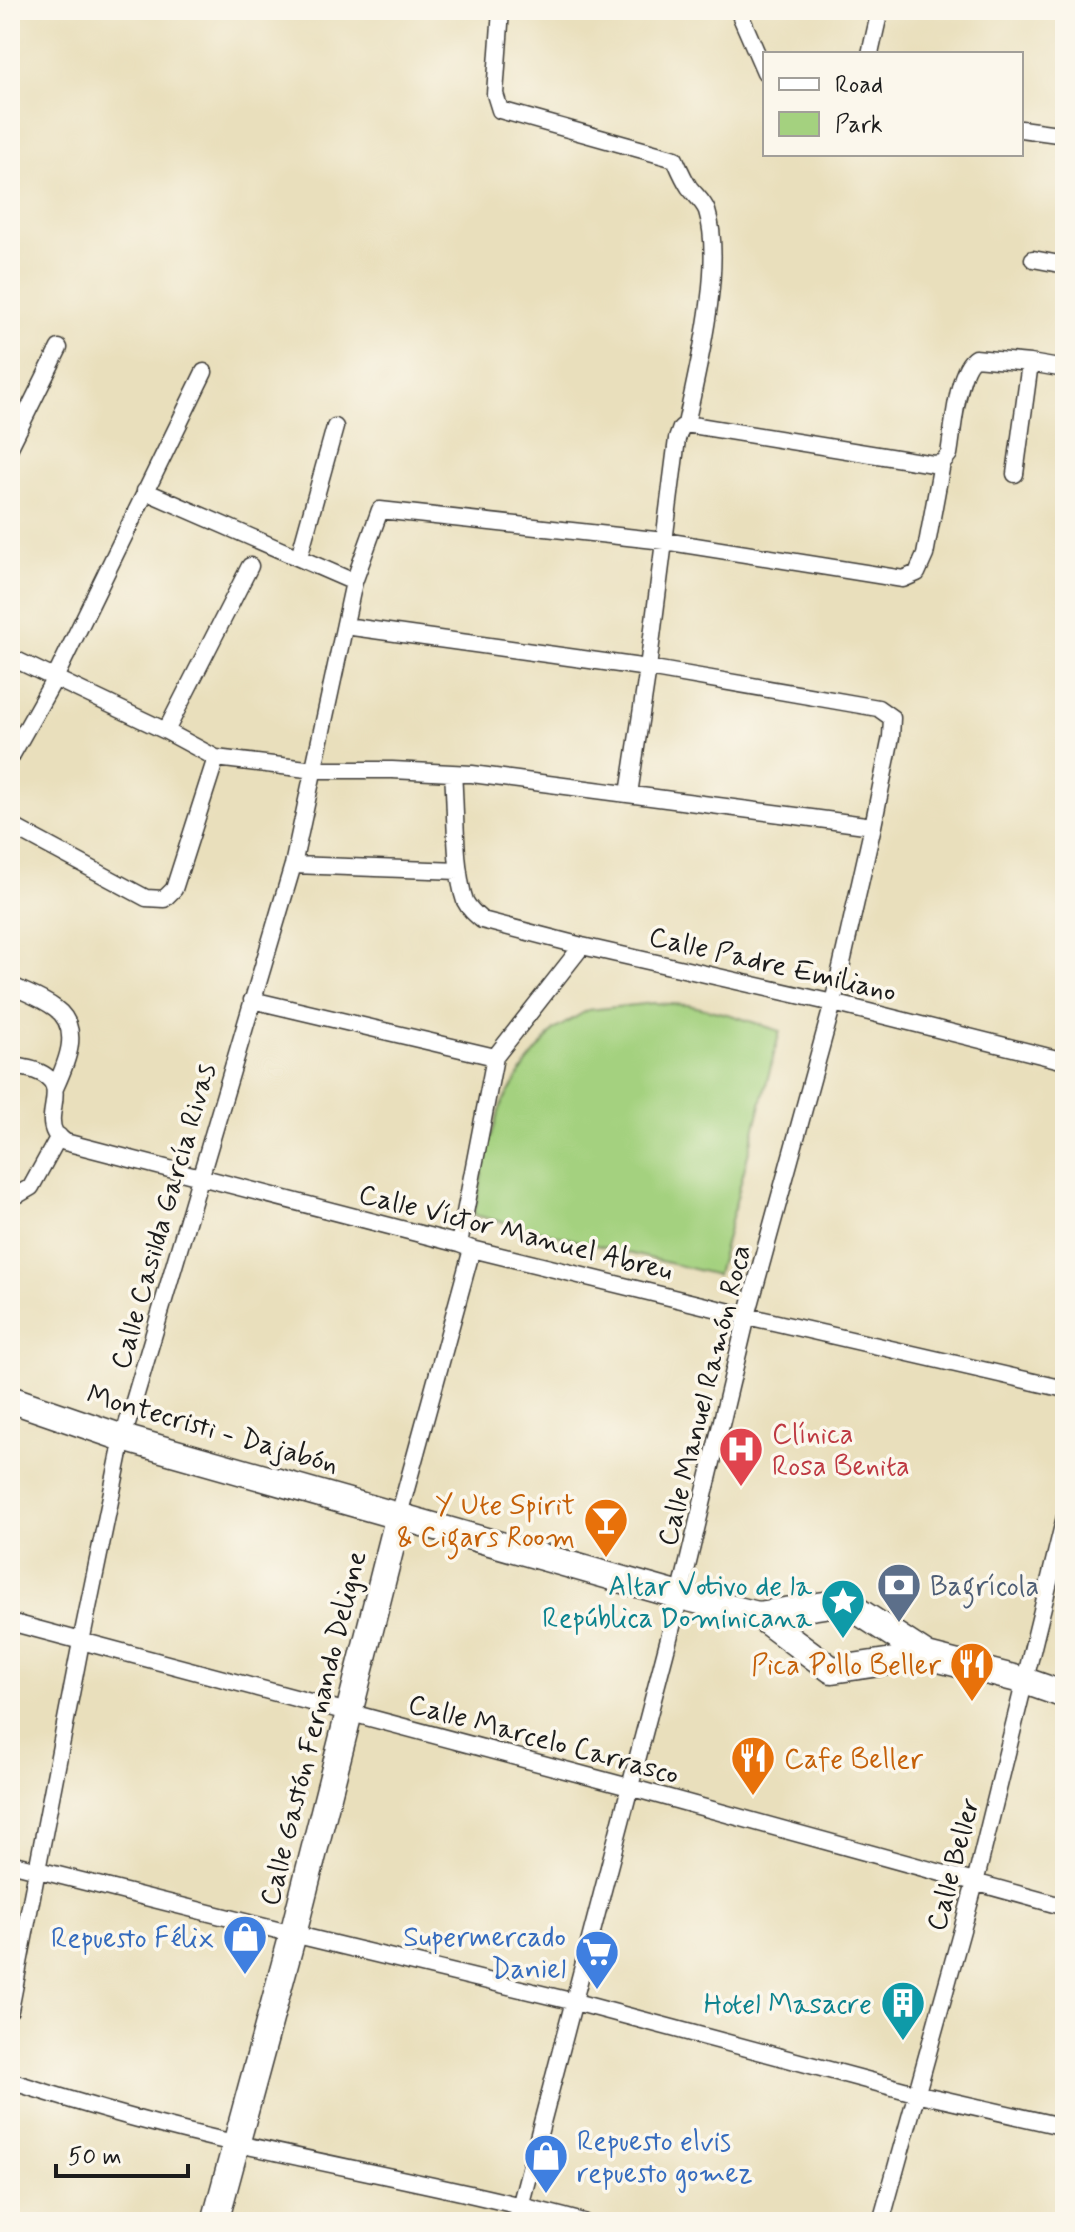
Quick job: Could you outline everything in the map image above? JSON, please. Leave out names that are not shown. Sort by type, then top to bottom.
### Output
[{"type":"main road","name":"Montecristi - Dajabón","points":[[10,1399],[123,1438],[680,1596],[758,1615]]},
{"type":"main road","name":"Calle Gastón Fernando Deligne","points":[[215,2222],[293,1934],[399,1515]]},
{"type":"main road","points":[[758,1615],[844,1602],[927,1656],[1025,1681],[1065,1695]]},
{"type":"main road","points":[[758,1615],[832,1670],[927,1656]]},
{"type":"street","points":[[501,10],[495,94],[500,110],[675,159],[687,184],[706,209],[712,242],[705,333],[686,424],[677,439],[629,794]]},
{"type":"street","points":[[738,10],[763,67]]},
{"type":"street","points":[[870,52],[880,10]]},
{"type":"street","points":[[1023,129],[1065,135]]},
{"type":"street","points":[[1033,259],[1065,265]]},
{"type":"street","points":[[10,447],[59,348]]},
{"type":"street","points":[[664,541],[903,579],[917,573],[925,555],[942,463],[949,454],[968,362],[975,358],[1065,369]]},
{"type":"street","points":[[1015,474],[1030,363]]},
{"type":"street","points":[[10,758],[55,678],[204,372]]},
{"type":"street","points":[[686,424],[942,463]]},
{"type":"street","points":[[299,557],[335,427]]},
{"type":"street","points":[[145,491],[354,582]]},
{"type":"street","name":"Calle Casilda García Rivas","points":[[10,2010],[123,1438],[293,865],[354,582],[380,510],[664,541]]},
{"type":"street","points":[[166,731],[250,566]]},
{"type":"street","points":[[345,626],[648,668]]},
{"type":"street","points":[[10,657],[216,758],[315,770],[472,774],[873,826]]},
{"type":"street","name":"Calle Manuel Ramón Roca","points":[[516,2222],[680,1596],[747,1316],[833,1003],[891,737],[892,718],[878,708],[648,668]]},
{"type":"street","points":[[10,825],[146,898],[164,899],[174,889],[216,758]]},
{"type":"street","points":[[293,865],[459,871],[453,774]]},
{"type":"street","name":"Calle Padre Emiliano","points":[[459,871],[466,901],[482,920],[1065,1061]]},
{"type":"street","points":[[252,1000],[495,1057],[582,946]]},
{"type":"street","points":[[10,985],[57,1009],[69,1027],[71,1046],[68,1062],[55,1088],[53,1122],[59,1136],[31,1187],[19,1194],[10,1194]]},
{"type":"street","name":"Calle Gastón Fernando Deligne","points":[[399,1515],[466,1246],[495,1057]]},
{"type":"street","points":[[10,1065],[38,1071],[55,1088]]},
{"type":"street","name":"Calle Víctor Manuel Abreu","points":[[59,1136],[65,1142],[466,1246],[747,1316],[1065,1389]]},
{"type":"street","name":"Calle Beller","points":[[881,2222],[975,1883],[1065,1517]]},
{"type":"street","name":"Calle Marcelo Carrasco","points":[[10,1622],[1065,1907]]},
{"type":"street","points":[[10,1863],[575,2002],[915,2093],[1065,2127]]},
{"type":"street","points":[[10,2081],[91,2107],[236,2144],[520,2205],[583,2222]]},
{"type":"green space","points":[[653,1003],[688,1005],[780,1031],[717,1275],[474,1215],[486,1153],[502,1103],[527,1063],[554,1030],[588,1010]]},
{"type":"place","name":"Clínica Rosa Benita","points":[[741,1488]]},
{"type":"place","name":"Y Ute Spirit & Cigars Room","points":[[606,1559]]},
{"type":"place","name":"Bagrícola","points":[[899,1624]]},
{"type":"place","name":"Altar Votivo de la República Dominicana","points":[[843,1640]]},
{"type":"place","name":"Pica Pollo Beller","points":[[972,1703]]},
{"type":"place","name":"Cafe Beller","points":[[753,1797]]},
{"type":"place","name":"Repuesto Félix","points":[[245,1976]]},
{"type":"place","name":"Supermercado Daniel","points":[[597,1991]]},
{"type":"place","name":"Hotel Masacre","points":[[903,2042]]},
{"type":"place","name":"Repuesto elvis repuesto gomez","points":[[546,2195]]}]
